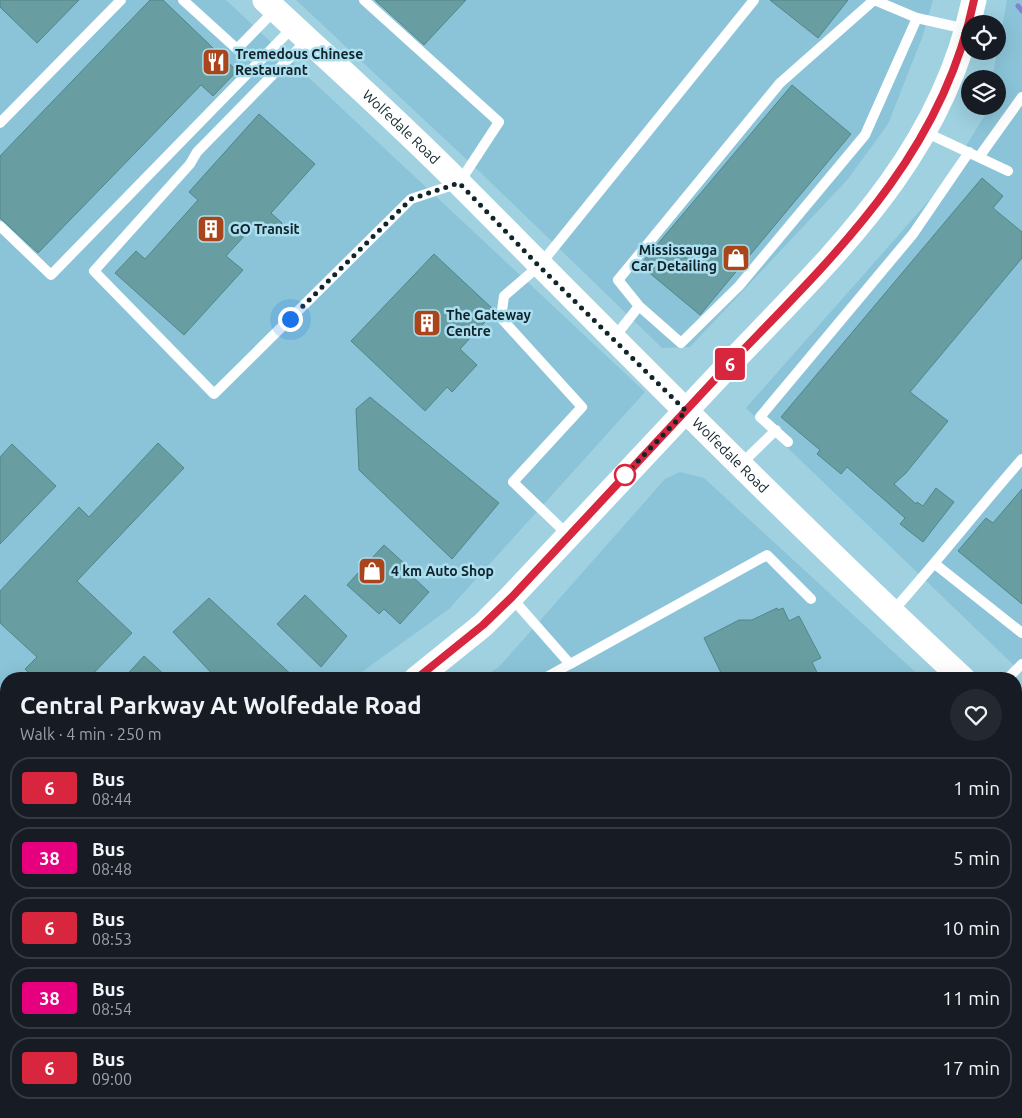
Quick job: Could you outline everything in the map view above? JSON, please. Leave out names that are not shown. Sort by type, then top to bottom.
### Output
[{"type":"street","points":[[970,15],[974,0]]},
{"type":"street","name":"Wolfedale Road","points":[[270,5],[459,183],[539,266],[686,411],[956,672]]},
{"type":"street","points":[[425,672],[483,625],[512,597],[866,220],[892,186],[925,132],[939,106],[961,49]]},
{"type":"lane","points":[[0,123],[121,0]]},
{"type":"lane","points":[[183,0],[237,49],[270,5]]},
{"type":"lane","points":[[300,33],[197,152],[190,164],[94,272],[214,394],[411,199],[459,183],[499,122],[364,0]]},
{"type":"lane","points":[[569,535],[513,482],[582,407],[501,318],[504,296],[539,266],[754,0]]},
{"type":"lane","points":[[918,18],[865,135],[739,286],[681,343],[640,306],[618,280],[780,83],[874,0],[918,18],[961,28]]},
{"type":"lane","points":[[0,226],[50,275],[300,33]]},
{"type":"lane","points":[[788,442],[760,417],[913,234],[1022,97]]},
{"type":"lane","points":[[925,132],[1008,171]]},
{"type":"lane","points":[[613,339],[640,306]]},
{"type":"lane","points":[[741,464],[776,430]]},
{"type":"lane","points":[[892,612],[935,564],[966,523],[1022,459]]},
{"type":"lane","points":[[556,672],[767,555],[811,600]]},
{"type":"lane","points":[[935,564],[1022,633]]},
{"type":"lane","points":[[512,597],[570,664]]},
{"type":"shaded area","points":[[0,0],[226,0],[645,392],[449,609],[362,672],[0,672]]},
{"type":"shaded area","points":[[296,0],[933,0],[922,38],[888,124],[848,179],[690,347],[662,348],[480,172]]},
{"type":"shaded area","points":[[1007,0],[1022,0],[1022,672],[746,408],[940,188],[985,115],[1006,115],[1006,70],[994,70],[996,60],[1006,60],[1006,15],[1004,15]]},
{"type":"shaded area","points":[[680,472],[704,478],[915,672],[491,672],[499,667],[665,479]]},
{"type":"building","points":[[0,0],[79,0],[37,43],[0,7]]},
{"type":"building","points":[[150,0],[163,0],[237,71],[213,96],[201,85],[38,253],[0,218],[0,156]]},
{"type":"building","points":[[375,0],[466,0],[424,45]]},
{"type":"building","points":[[770,0],[848,0],[818,38]]},
{"type":"building","points":[[792,85],[851,134],[700,315],[640,265]]},
{"type":"building","name":"GO Transit","points":[[259,114],[315,164],[271,213],[282,223],[272,235],[257,222],[226,256],[243,270],[184,335],[115,273],[136,251],[145,259],[198,200],[189,192]]},
{"type":"building","points":[[982,178],[1003,196],[993,208],[1022,232],[1022,258],[910,392],[948,421],[906,473],[894,484],[916,504],[917,502],[923,506],[936,488],[954,502],[923,542],[900,524],[905,518],[847,467],[841,474],[817,454],[820,450],[781,417]]},
{"type":"building","name":"The Gateway Centre","points":[[434,254],[495,311],[460,349],[477,365],[452,392],[447,387],[425,411],[351,341]]},
{"type":"building","points":[[370,397],[499,503],[452,559],[359,470],[356,409]]},
{"type":"building","points":[[158,443],[184,468],[77,581],[132,633],[95,672],[28,672],[25,669],[37,657],[0,623],[0,591],[79,507],[89,517]]},
{"type":"building","points":[[12,444],[56,486],[0,544],[0,457]]},
{"type":"building","points":[[1022,489],[1022,604],[958,551],[986,518],[993,523]]},
{"type":"building","points":[[384,545],[416,574],[413,577],[429,592],[400,624],[384,609],[379,614],[347,585]]},
{"type":"building","points":[[305,595],[347,636],[321,667],[277,624]]},
{"type":"building","points":[[209,598],[288,672],[210,672],[173,632]]},
{"type":"building","points":[[777,608],[778,610],[783,608],[789,621],[799,616],[821,658],[812,662],[817,672],[721,672],[704,638],[739,620],[752,620]]},
{"type":"building","points":[[144,656],[161,672],[129,672]]},
{"type":"waterway","points":[[1018,6],[1022,11]]},
{"type":"bus line","name":"6","points":[[425,672],[483,625],[512,597],[866,220],[892,186],[939,106],[960,52],[974,0]]},
{"type":"place","name":"Tremedous Chinese Restaurant","points":[[216,62]]},
{"type":"place","name":"GO Transit","points":[[211,229]]},
{"type":"place","name":"Mississauga Car Detailing","points":[[736,258]]},
{"type":"place","name":"The Gateway Centre","points":[[427,323]]},
{"type":"place","name":"4 km Auto Shop","points":[[372,571]]},
{"type":"route","points":[[290,319],[411,199],[459,183],[539,266],[686,411],[625,475]]}]
